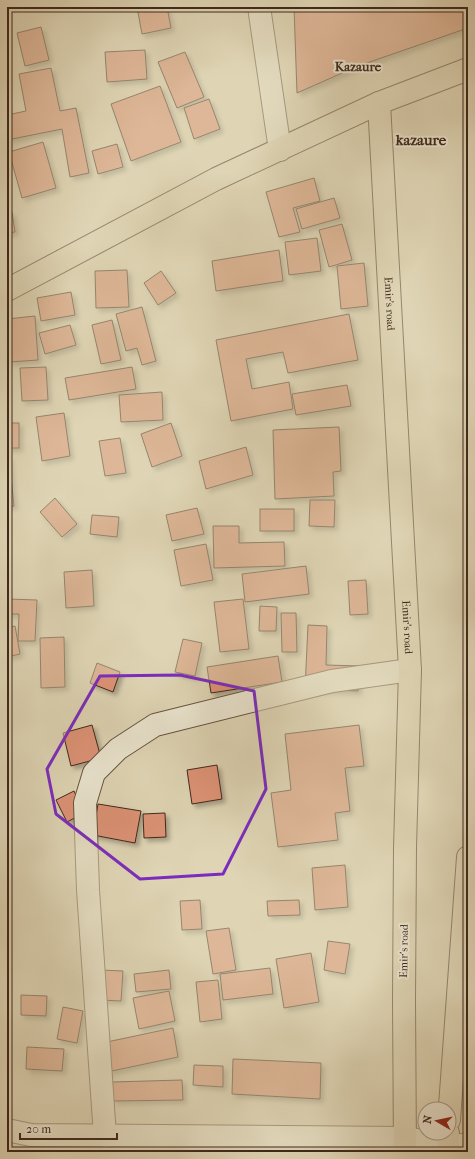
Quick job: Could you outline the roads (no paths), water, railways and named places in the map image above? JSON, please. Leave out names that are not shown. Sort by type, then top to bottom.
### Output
[{"type":"main road","points":[[7,290],[216,179],[379,103],[468,68]]},
{"type":"main road","name":"Emir's road","points":[[379,103],[410,670],[405,856],[405,1145]]},
{"type":"main road","points":[[450,1101],[468,858]]},
{"type":"street","points":[[260,7],[280,150]]},
{"type":"street","points":[[105,1136],[88,890],[85,803],[94,773],[118,749],[155,725],[332,681],[410,670]]},
{"type":"street","points":[[7,1130],[31,1135],[105,1136],[174,1145],[453,1144]]},
{"type":"district","name":"Kazaure","points":[[358,66]]},
{"type":"district","name":"kazaure","points":[[421,140]]}]
